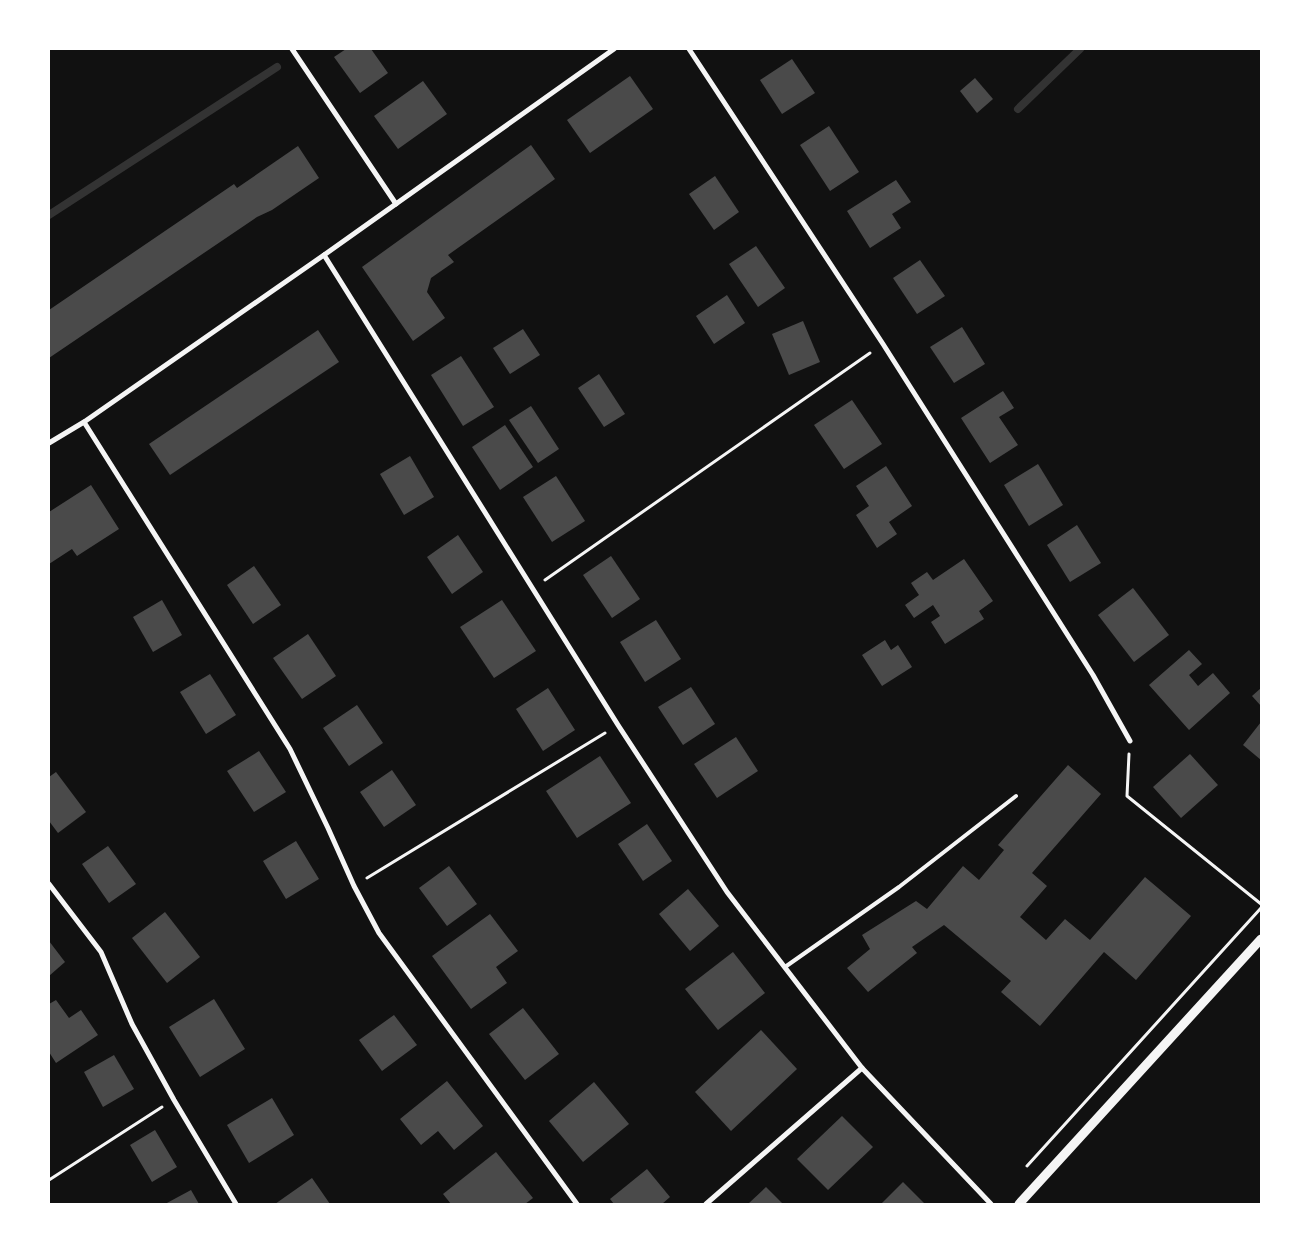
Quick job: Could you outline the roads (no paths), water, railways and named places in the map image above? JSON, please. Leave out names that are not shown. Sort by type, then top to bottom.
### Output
[{"type":"street","points":[[292,49],[396,204]]},
{"type":"street","points":[[49,443],[84,422],[324,255],[614,49]]},
{"type":"street","points":[[688,49],[883,344],[1093,675],[1130,741]]},
{"type":"street","points":[[324,255],[618,725],[727,892],[862,1068],[991,1204]]},
{"type":"street","points":[[84,422],[290,748],[354,886],[379,933],[577,1204]]},
{"type":"street","points":[[49,884],[101,952],[132,1024],[174,1100],[236,1204]]},
{"type":"street","points":[[1019,1204],[1261,939]]},
{"type":"street","points":[[706,1204],[862,1068]]},
{"type":"lane","points":[[785,967],[899,887],[1016,796]]},
{"type":"waterway","points":[[1018,109],[1080,49]]},
{"type":"waterway","points":[[49,215],[277,67]]}]
